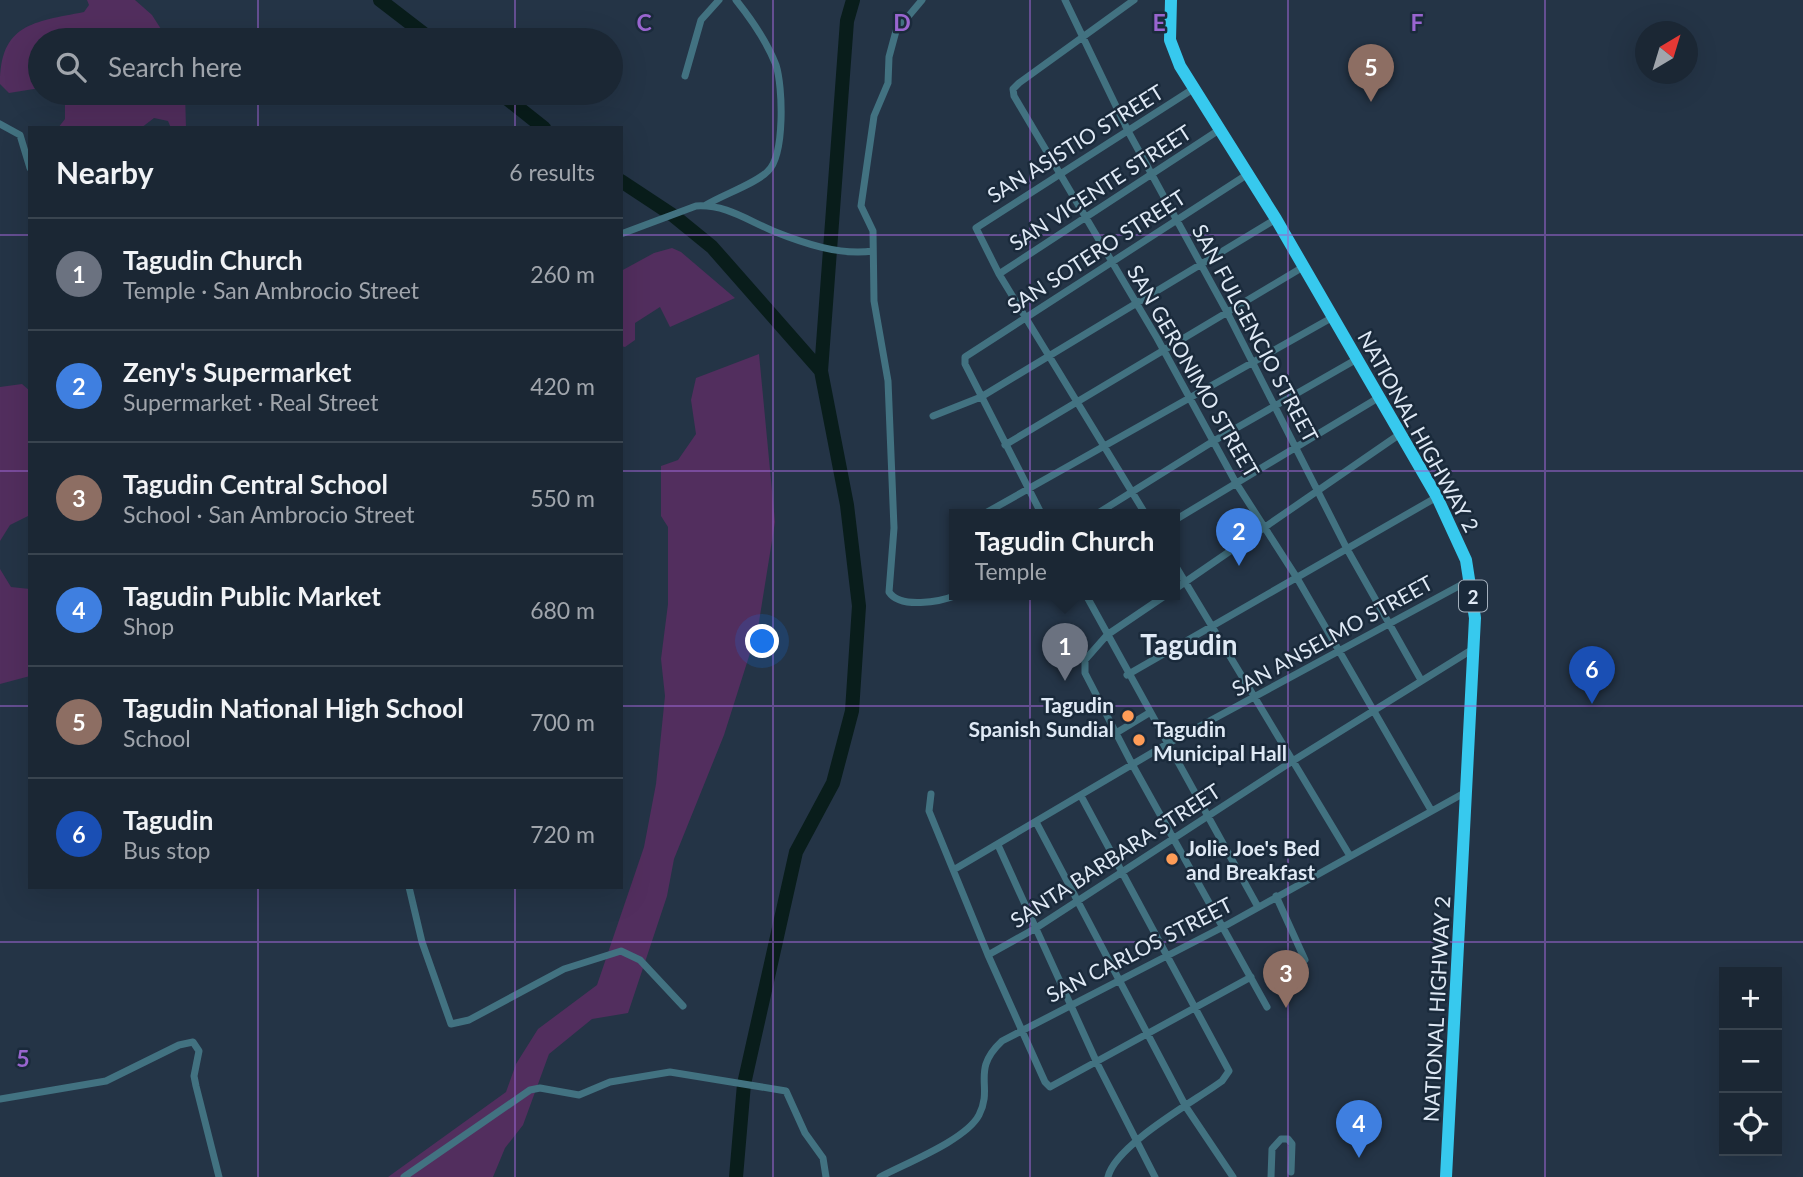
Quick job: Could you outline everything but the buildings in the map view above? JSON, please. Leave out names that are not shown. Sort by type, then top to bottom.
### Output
[{"type":"highway","name":"NATIONAL HIGHWAY 2","points":[[1169,2],[1170,40],[1193,89],[1276,219],[1437,497],[1460,540],[1471,579],[1475,618],[1460,952],[1446,1177]]},
{"type":"street","points":[[685,76],[701,20],[719,0]]},
{"type":"street","points":[[706,205],[770,170],[776,160],[780,137],[777,69],[771,52],[737,0]]},
{"type":"street","points":[[922,0],[896,31],[889,57],[888,83],[874,116],[861,206],[873,231],[874,301],[888,381],[894,528],[889,592],[898,600],[928,602],[949,597]]},
{"type":"street","name":"SAN FULGENCIO STREET","points":[[1065,0],[1128,131],[1227,313],[1347,549],[1421,680]]},
{"type":"street","points":[[1084,37],[1134,0]]},
{"type":"street","name":"SAN GERONIMO STREET","points":[[1084,37],[1019,83],[1013,93],[1164,352],[1212,442],[1297,579],[1431,810]]},
{"type":"street","name":"SAN ASISTIO STREET","points":[[999,274],[976,228],[1193,89]]},
{"type":"street","points":[[0,124],[20,135],[28,161]]},
{"type":"street","name":"SAN VICENTE STREET","points":[[999,274],[1219,130]]},
{"type":"street","name":"SAN SOTERO STREET","points":[[981,397],[965,364],[965,357],[1111,260],[1248,174]]},
{"type":"street","points":[[623,233],[696,206],[706,205],[728,210],[807,243],[853,253],[873,251]]},
{"type":"street","points":[[933,416],[981,397],[1276,219]]},
{"type":"street","points":[[1005,445],[1304,267]]},
{"type":"street","points":[[999,274],[1080,401],[1143,509]]},
{"type":"street","points":[[993,509],[1333,317]]},
{"type":"street","points":[[1105,509],[1212,442],[1357,359]]},
{"type":"street","points":[[981,397],[1039,509]]},
{"type":"street","points":[[1180,517],[1378,398]]},
{"type":"street","points":[[1180,586],[1399,434]]},
{"type":"street","points":[[1127,675],[1437,497]]},
{"type":"street","points":[[1180,573],[1291,762],[1350,856]]},
{"type":"street","name":"SAN ANSELMO STREET","points":[[955,869],[1167,744],[1471,579]]},
{"type":"street","points":[[1089,600],[1127,675],[1258,907]]},
{"type":"street","points":[[1159,600],[1107,635],[1089,653],[1083,666],[1115,733],[1267,1007]]},
{"type":"street","name":"SANTA BARBARA STREET","points":[[988,955],[1036,928],[1291,762],[1473,649]]},
{"type":"street","points":[[1115,733],[1149,713]]},
{"type":"street","name":"SAN CARLOS STREET","points":[[880,1177],[971,1126],[982,1104],[983,1071],[987,1058],[1002,1041],[1223,927],[1466,792]]},
{"type":"street","points":[[931,794],[929,811],[988,955],[1045,1082],[1050,1087],[1251,977]]},
{"type":"street","points":[[1081,796],[1227,1066],[1228,1074],[1135,1143],[1115,1161],[1108,1177]]},
{"type":"street","points":[[1036,822],[1186,1107],[1230,1176]]},
{"type":"street","points":[[998,845],[1097,1063],[1135,1143],[1155,1177]]},
{"type":"street","points":[[409,889],[422,942],[452,1024],[469,1020],[564,969],[621,951],[639,960],[682,1006]]},
{"type":"street","points":[[1276,896],[1306,960]]},
{"type":"street","points":[[0,1099],[106,1081],[179,1045],[193,1042],[199,1051],[194,1076],[219,1177]]},
{"type":"street","points":[[404,1177],[530,1090],[540,1088],[579,1094],[610,1082],[670,1072],[786,1091],[806,1133],[823,1158],[826,1177]]},
{"type":"street","points":[[1271,1177],[1272,1150],[1281,1139],[1288,1139],[1292,1144],[1292,1172]]},
{"type":"shaded area","points":[[87,0],[135,0],[152,15],[160,28],[28,28],[28,90],[9,93],[0,84],[6,49],[13,37],[35,23],[84,12],[89,5]]},
{"type":"shaded area","points":[[65,105],[185,105],[186,126],[170,126],[168,121],[154,118],[144,126],[60,126],[65,119]]},
{"type":"shaded area","points":[[672,248],[681,252],[735,298],[670,327],[660,307],[635,323],[635,340],[623,346],[623,270],[654,253]]},
{"type":"shaded area","points":[[759,354],[775,522],[758,628],[724,735],[674,859],[667,896],[628,1013],[592,1019],[549,1054],[523,1125],[505,1148],[493,1177],[388,1177],[506,1092],[516,1064],[538,1029],[597,985],[644,847],[656,784],[665,696],[661,659],[668,604],[668,527],[661,516],[661,466],[678,460],[696,434],[691,400],[696,378]]},
{"type":"shaded area","points":[[22,384],[28,389],[28,516],[10,525],[0,541],[0,387]]},
{"type":"shaded area","points":[[0,569],[11,587],[28,589],[28,677],[0,684]]},
{"type":"waterway","points":[[380,0],[416,28]]},
{"type":"waterway","points":[[736,1177],[744,1084],[796,852],[833,783],[852,711],[859,606],[847,505],[821,371],[847,21],[853,0]]},
{"type":"waterway","points":[[515,105],[541,126]]},
{"type":"waterway","points":[[623,182],[674,216],[712,247],[821,371]]},
{"type":"place","name":"Tagudin National High School","points":[[1371,102]]},
{"type":"place","name":"Zeny's Supermarket","points":[[1239,566]]},
{"type":"place","name":"Tagudin Church","points":[[1065,681]]},
{"type":"place","name":"Tagudin","points":[[1592,704]]},
{"type":"place","name":"Tagudin Spanish Sundial","points":[[1128,716]]},
{"type":"place","name":"Tagudin Municipal Hall","points":[[1139,740]]},
{"type":"place","name":"Jolie Joe's Bed and Breakfast","points":[[1172,859]]},
{"type":"place","name":"Tagudin Central School","points":[[1286,1008]]},
{"type":"place","name":"Tagudin Public Market","points":[[1359,1158]]},
{"type":"district","name":"Tagudin","points":[[1189,644]]}]
